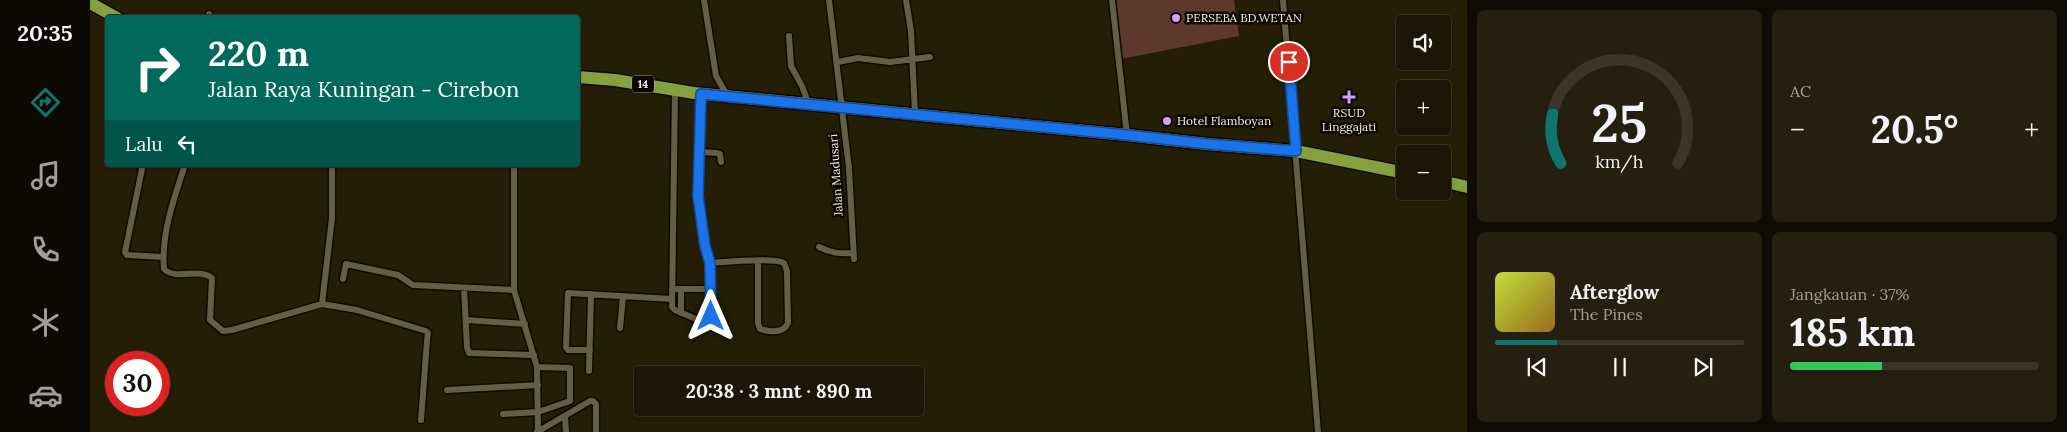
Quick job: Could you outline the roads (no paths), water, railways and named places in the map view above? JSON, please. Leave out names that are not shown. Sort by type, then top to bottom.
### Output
[{"type":"highway","points":[[90,3],[112,15]]},
{"type":"highway","name":"14","points":[[580,77],[615,80],[714,95],[809,105],[1296,151],[1396,171]]},
{"type":"highway","points":[[1451,183],[1467,187]]},
{"type":"street","points":[[675,90],[672,299],[675,310],[703,322],[709,320],[711,289],[710,263],[705,246],[698,196],[699,152],[714,95],[716,76],[704,0]]},
{"type":"street","name":"Jalan Madusari","points":[[819,247],[853,256],[848,168],[830,0]]},
{"type":"street","points":[[906,0],[911,32],[915,114]]},
{"type":"street","points":[[1112,0],[1127,135]]},
{"type":"street","points":[[1283,0],[1318,432]]},
{"type":"street","points":[[789,36],[790,66],[802,86],[809,105]]},
{"type":"street","points":[[838,62],[858,58],[890,62],[930,57]]},
{"type":"street","points":[[699,152],[720,154],[721,162]]},
{"type":"street","points":[[184,167],[172,205],[163,257],[164,269],[167,272],[210,275],[212,278],[210,320],[223,331],[232,330],[322,304],[357,310],[427,332],[421,420]]},
{"type":"street","points":[[322,304],[332,218],[332,167]]},
{"type":"street","points":[[514,167],[514,290],[537,367],[538,432],[590,401],[596,404],[596,432]]},
{"type":"street","points":[[142,169],[125,252],[128,255],[163,257]]},
{"type":"street","points":[[710,263],[758,261],[781,261],[787,271],[788,324],[786,329],[781,331],[765,330],[760,328],[758,324],[758,261]]},
{"type":"street","points":[[343,279],[346,264],[398,275],[413,285],[451,285],[464,288],[514,290]]},
{"type":"street","points":[[464,288],[467,347],[469,353],[534,355]]},
{"type":"street","points":[[672,289],[711,289]]},
{"type":"street","points":[[681,289],[681,313]]},
{"type":"street","points":[[590,350],[566,348],[566,305],[567,296],[570,292],[672,299]]},
{"type":"street","points":[[589,371],[591,294]]},
{"type":"street","points":[[620,328],[623,297]]},
{"type":"street","points":[[466,320],[525,324]]},
{"type":"street","points":[[503,414],[538,412],[570,401],[570,368],[537,367]]},
{"type":"street","points":[[447,390],[538,385]]},
{"type":"street","points":[[565,417],[566,432]]},
{"type":"place","name":"PERSEBA BD.WETAN","points":[[1176,18]]},
{"type":"place","name":"RSUD Linggajati","points":[[1349,97]]},
{"type":"place","name":"Hotel Flamboyan","points":[[1167,121]]}]
